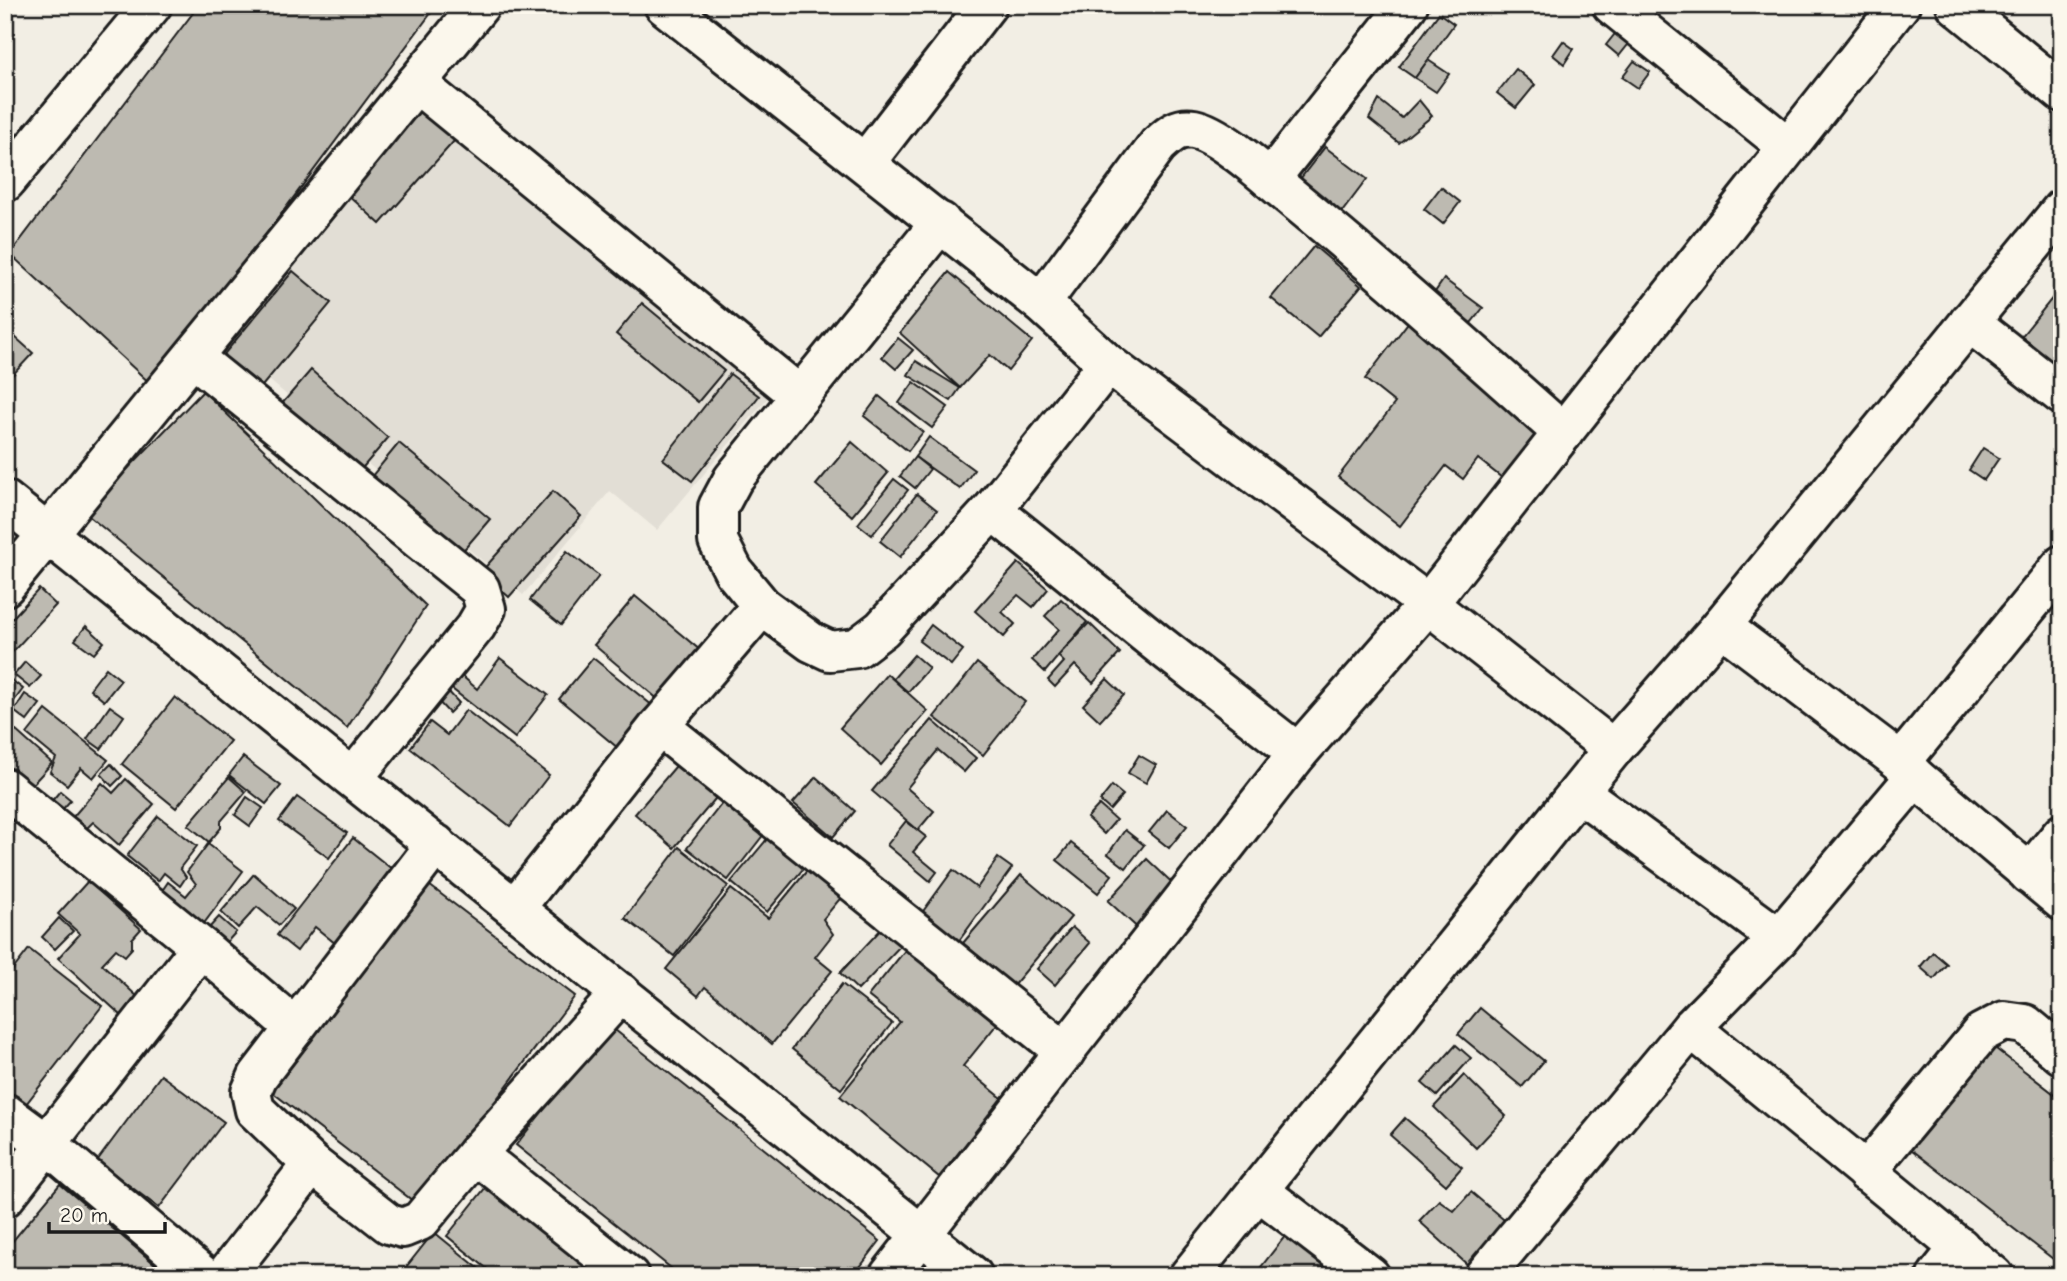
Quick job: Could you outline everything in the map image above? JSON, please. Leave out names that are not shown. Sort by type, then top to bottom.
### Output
[{"type":"street","points":[[6,178],[152,5]]},
{"type":"street","points":[[5,586],[480,5]]},
{"type":"street","points":[[664,5],[1041,303],[1108,365],[1427,604],[1613,749]]},
{"type":"street","points":[[865,163],[986,5]]},
{"type":"street","points":[[1270,179],[1408,5]]},
{"type":"street","points":[[1612,5],[1788,147]]},
{"type":"street","points":[[889,1276],[1298,754],[1427,604],[1900,5]]},
{"type":"street","points":[[1980,13],[2062,92]]},
{"type":"street","points":[[416,83],[800,396]]},
{"type":"street","points":[[1041,303],[1158,145],[1172,131],[1193,129],[1208,134],[1270,179],[1375,266],[1563,433]]},
{"type":"street","points":[[1189,1276],[1613,749],[1721,626],[2062,209]]},
{"type":"street","points":[[941,222],[733,479],[718,507],[718,541],[734,572],[762,606],[811,642],[830,651],[857,648],[882,629],[992,510],[1108,365]]},
{"type":"street","points":[[1969,322],[2062,396]]},
{"type":"street","points":[[193,357],[480,589],[486,608],[475,626],[353,778]]},
{"type":"street","points":[[5,500],[974,1276]]},
{"type":"street","points":[[992,510],[1298,754]]},
{"type":"street","points":[[1484,1276],[1691,1028],[1779,938],[2062,565]]},
{"type":"street","points":[[515,908],[659,726],[762,606]]},
{"type":"street","points":[[1721,626],[1908,770],[2062,901]]},
{"type":"street","points":[[659,726],[1065,1052]]},
{"type":"street","points":[[5,788],[201,947],[295,1028]]},
{"type":"street","points":[[1579,792],[1779,938]]},
{"type":"street","points":[[2029,874],[2062,834]]},
{"type":"street","points":[[436,844],[258,1076],[251,1092],[255,1110],[312,1164],[388,1224],[402,1228],[420,1221],[476,1154],[621,993]]},
{"type":"street","points":[[5,1197],[201,947]]},
{"type":"street","points":[[1866,1172],[1981,1033],[2004,1021],[2025,1024],[2062,1055]]},
{"type":"street","points":[[1691,1028],[1866,1172],[1948,1262],[1994,1276]]},
{"type":"street","points":[[5,1113],[47,1144],[203,1276]]},
{"type":"street","points":[[476,1154],[629,1276]]},
{"type":"street","points":[[225,1276],[312,1164]]},
{"type":"street","points":[[1258,1190],[1370,1276]]},
{"type":"shaded area","points":[[425,102],[770,395],[657,530],[610,491],[523,595],[224,342]]},
{"type":"building","points":[[199,5],[437,5],[153,386],[10,254]]},
{"type":"building","points":[[1439,13],[1454,24],[1415,78],[1399,67]]},
{"type":"building","points":[[1622,25],[1635,36],[1619,56],[1606,45]]},
{"type":"building","points":[[1563,41],[1574,49],[1564,64],[1553,55]]},
{"type":"building","points":[[1428,60],[1449,74],[1436,92],[1415,78]]},
{"type":"building","points":[[1634,61],[1650,72],[1638,88],[1622,77]]},
{"type":"building","points":[[1516,69],[1535,85],[1516,108],[1497,93]]},
{"type":"building","points":[[1379,100],[1402,118],[1419,100],[1432,116],[1399,143],[1369,119]]},
{"type":"building","points":[[420,109],[455,140],[380,224],[346,193]]},
{"type":"building","points":[[1325,147],[1367,179],[1339,216],[1297,183]]},
{"type":"building","points":[[1441,187],[1460,202],[1443,224],[1424,209]]},
{"type":"building","points":[[1314,246],[1361,286],[1318,337],[1271,298]]},
{"type":"building","points":[[293,271],[331,303],[258,391],[220,359]]},
{"type":"building","points":[[949,272],[1032,341],[1008,371],[990,355],[960,388],[900,333]]},
{"type":"building","points":[[1444,279],[1483,308],[1471,323],[1433,295]]},
{"type":"building","points":[[2062,286],[2062,372],[2020,338]]},
{"type":"building","points":[[642,303],[724,371],[698,402],[616,334]]},
{"type":"building","points":[[1410,320],[1553,432],[1511,485],[1478,459],[1463,479],[1446,466],[1400,526],[1338,477],[1395,403],[1365,379]]},
{"type":"building","points":[[5,328],[33,353],[5,383]]},
{"type":"building","points":[[898,338],[913,350],[896,369],[882,357]]},
{"type":"building","points":[[916,361],[960,388],[951,401],[908,375]]},
{"type":"building","points":[[311,370],[388,438],[358,473],[280,406]]},
{"type":"building","points":[[730,374],[759,396],[692,481],[663,459]]},
{"type":"building","points":[[914,382],[948,407],[932,428],[899,403]]},
{"type":"building","points":[[203,391],[426,606],[347,728],[85,513]]},
{"type":"building","points":[[879,396],[923,432],[908,451],[864,416]]},
{"type":"building","points":[[929,437],[974,470],[960,489],[915,457]]},
{"type":"building","points":[[852,442],[888,473],[852,516],[816,485]]},
{"type":"building","points":[[399,443],[490,519],[461,553],[371,477]]},
{"type":"building","points":[[1983,448],[1999,458],[1984,480],[1969,470]]},
{"type":"building","points":[[915,457],[930,469],[915,488],[900,476]]},
{"type":"building","points":[[894,479],[908,490],[872,535],[858,524]]},
{"type":"building","points":[[553,491],[581,516],[509,597],[481,572]]},
{"type":"building","points":[[917,494],[937,510],[900,557],[880,541]]},
{"type":"building","points":[[567,551],[599,576],[561,625],[530,600]]},
{"type":"building","points":[[1018,563],[1048,589],[1033,607],[1018,595],[1002,612],[1015,624],[1004,637],[975,611]]},
{"type":"building","points":[[39,589],[56,605],[5,660],[5,626]]},
{"type":"building","points":[[635,596],[701,651],[660,701],[594,645]]},
{"type":"building","points":[[1061,599],[1087,622],[1045,672],[1032,660],[1059,629],[1045,616]]},
{"type":"building","points":[[1089,623],[1120,653],[1093,683],[1075,665],[1055,687],[1048,680],[1064,662],[1058,656]]},
{"type":"building","points":[[931,625],[963,650],[951,665],[919,641]]},
{"type":"building","points":[[86,626],[104,642],[94,654],[75,640]]},
{"type":"building","points":[[914,655],[929,668],[908,692],[893,679]]},
{"type":"building","points":[[500,658],[548,695],[515,738],[452,689],[462,676],[477,689]]},
{"type":"building","points":[[593,658],[658,710],[624,753],[559,699]]},
{"type":"building","points":[[25,662],[41,676],[30,688],[14,675]]},
{"type":"building","points":[[977,663],[1025,702],[983,755],[934,717]]},
{"type":"building","points":[[106,668],[121,680],[104,701],[90,689]]},
{"type":"building","points":[[887,674],[928,711],[881,765],[840,728]]},
{"type":"building","points":[[5,675],[23,689],[5,713]]},
{"type":"building","points":[[1107,679],[1124,695],[1100,721],[1083,705]]},
{"type":"building","points":[[446,689],[459,703],[449,713],[436,699]]},
{"type":"building","points":[[25,694],[40,704],[27,721],[14,711]]},
{"type":"building","points":[[175,697],[230,741],[176,808],[122,764]]},
{"type":"building","points":[[110,706],[124,716],[101,749],[87,739]]},
{"type":"building","points":[[46,710],[108,760],[93,778],[81,768],[67,785],[50,772],[56,758],[27,734]]},
{"type":"building","points":[[466,710],[549,775],[510,826],[410,748],[430,722],[447,735]]},
{"type":"building","points":[[932,720],[976,758],[964,772],[938,750],[907,788],[934,811],[918,830],[872,791]]},
{"type":"building","points":[[5,721],[52,763],[28,789],[5,768]]},
{"type":"building","points":[[1139,755],[1156,765],[1146,783],[1128,773]]},
{"type":"building","points":[[243,757],[281,786],[266,804],[229,775]]},
{"type":"building","points":[[681,760],[720,793],[674,848],[635,814]]},
{"type":"building","points":[[111,764],[122,776],[112,786],[101,774]]},
{"type":"building","points":[[229,777],[246,792],[221,821],[221,828],[209,842],[188,825]]},
{"type":"building","points":[[816,777],[855,811],[833,837],[793,803]]},
{"type":"building","points":[[126,779],[154,804],[119,845],[93,822],[85,830],[72,818],[102,783],[113,793]]},
{"type":"building","points":[[1112,786],[1123,795],[1110,810],[1100,801]]},
{"type":"building","points":[[60,791],[71,800],[60,812],[50,803]]},
{"type":"building","points":[[247,797],[263,808],[250,826],[235,815]]},
{"type":"building","points":[[297,797],[347,833],[329,858],[279,821]]},
{"type":"building","points":[[727,797],[768,829],[728,880],[687,848]]},
{"type":"building","points":[[1099,805],[1116,820],[1104,834],[1087,818]]},
{"type":"building","points":[[1167,810],[1187,826],[1169,848],[1149,832]]},
{"type":"building","points":[[158,816],[197,846],[180,868],[186,877],[180,886],[164,873],[158,881],[127,856]]},
{"type":"building","points":[[906,821],[926,837],[913,852],[937,872],[930,881],[887,845]]},
{"type":"building","points":[[1125,830],[1144,845],[1126,868],[1108,854]]},
{"type":"building","points":[[773,832],[809,862],[767,912],[731,882]]},
{"type":"building","points":[[353,838],[398,874],[341,948],[315,927],[297,951],[277,935]]},
{"type":"building","points":[[1071,843],[1112,875],[1098,893],[1057,860]]},
{"type":"building","points":[[208,844],[243,871],[199,930],[157,898],[168,882],[186,896],[196,884],[187,872]]},
{"type":"building","points":[[679,847],[728,886],[674,956],[625,918]]},
{"type":"building","points":[[998,858],[1012,868],[958,942],[921,914],[953,870],[977,888]]},
{"type":"building","points":[[1147,859],[1180,890],[1142,932],[1108,901]]},
{"type":"building","points":[[815,861],[849,888],[823,919],[833,934],[815,957],[832,971],[772,1044],[705,987],[698,996],[666,969],[731,889],[768,918]]},
{"type":"building","points":[[254,874],[294,909],[279,925],[257,907],[238,928],[221,912]]},
{"type":"building","points":[[1021,875],[1071,917],[1013,986],[963,943]]},
{"type":"building","points":[[88,881],[141,929],[132,939],[132,948],[125,956],[116,949],[102,964],[139,998],[122,1016],[58,958],[80,934],[58,914]]},
{"type":"building","points":[[429,885],[575,996],[417,1204],[272,1092]]},
{"type":"building","points":[[219,917],[236,932],[225,944],[208,929]]},
{"type":"building","points":[[59,918],[73,931],[55,949],[42,937]]},
{"type":"building","points":[[886,924],[904,942],[858,990],[840,973]]},
{"type":"building","points":[[1072,927],[1090,943],[1055,985],[1037,969]]},
{"type":"building","points":[[911,943],[1002,1018],[963,1066],[1003,1099],[939,1177],[840,1096],[900,1022],[868,996]]},
{"type":"building","points":[[29,949],[102,1006],[19,1113],[5,1102],[5,980]]},
{"type":"building","points":[[1933,952],[1947,964],[1934,979],[1920,967]]},
{"type":"building","points":[[842,984],[892,1023],[841,1089],[792,1049]]},
{"type":"building","points":[[1480,1008],[1544,1061],[1522,1087],[1458,1034]]},
{"type":"building","points":[[610,1026],[880,1241],[853,1276],[681,1276],[516,1145]]},
{"type":"building","points":[[1987,1042],[2062,1100],[2062,1266],[1907,1146]]},
{"type":"building","points":[[1456,1045],[1471,1058],[1437,1096],[1422,1083]]},
{"type":"building","points":[[161,1075],[224,1122],[159,1208],[97,1161]]},
{"type":"building","points":[[1464,1075],[1506,1116],[1476,1148],[1434,1107]]},
{"type":"building","points":[[1405,1118],[1462,1167],[1446,1185],[1390,1135]]},
{"type":"building","points":[[5,1127],[34,1151],[5,1186]]},
{"type":"building","points":[[494,1177],[615,1276],[496,1276],[447,1236]]},
{"type":"building","points":[[60,1184],[169,1276],[5,1276],[5,1250]]},
{"type":"building","points":[[1471,1192],[1509,1224],[1470,1267],[1419,1221],[1439,1200],[1454,1211]]},
{"type":"building","points":[[1293,1226],[1356,1276],[1254,1276]]},
{"type":"building","points":[[434,1232],[488,1276],[399,1276]]}]
